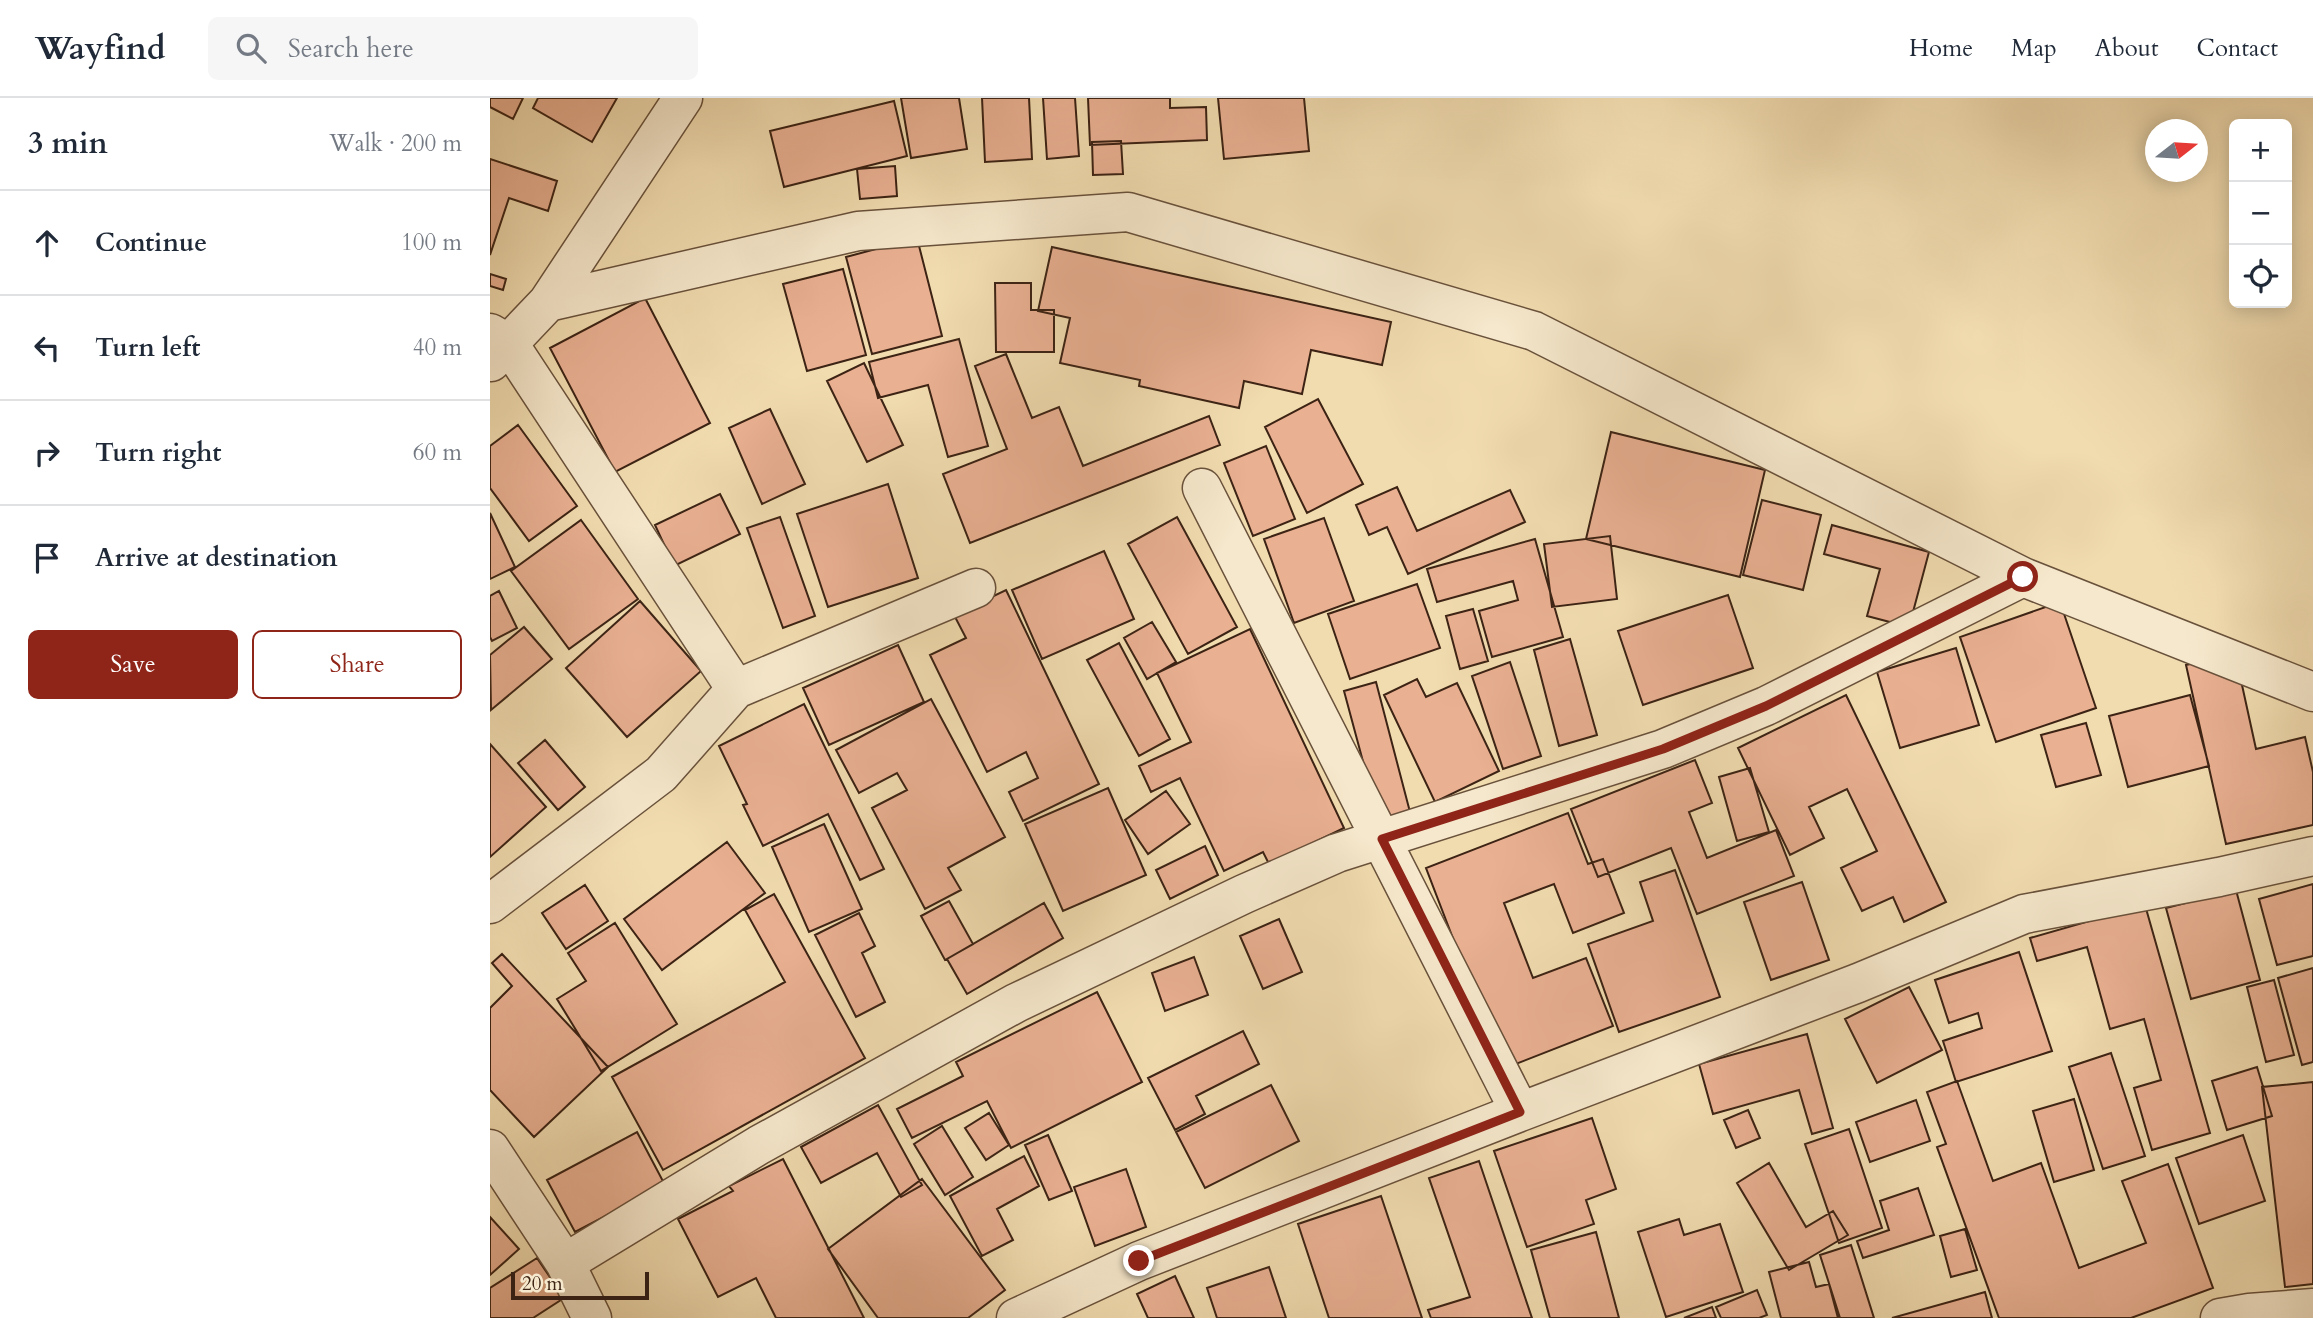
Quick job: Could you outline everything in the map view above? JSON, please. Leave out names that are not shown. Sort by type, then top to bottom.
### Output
[{"type":"street","points":[[683,98],[548,302],[496,347],[736,690]]},
{"type":"street","points":[[548,302],[858,231],[1128,212],[1534,331],[2023,577],[2313,692]]},
{"type":"street","points":[[1202,488],[1520,1112]]},
{"type":"street","points":[[565,1263],[759,1145],[1016,1003],[1244,894],[1337,853],[1663,749],[1766,706],[2023,577]]},
{"type":"street","points":[[490,904],[661,774],[736,690],[976,589]]},
{"type":"street","points":[[1016,1318],[1139,1261],[1858,983],[2024,914],[2313,856]]},
{"type":"street","points":[[490,1149],[565,1263],[592,1318]]},
{"type":"street","points":[[2220,1318],[2313,1308]]},
{"type":"building","points":[[490,98],[523,98],[513,119],[490,107]]},
{"type":"building","points":[[538,98],[617,98],[592,142],[533,108]]},
{"type":"building","points":[[901,98],[959,98],[967,149],[911,158]]},
{"type":"building","points":[[982,98],[1029,98],[1032,159],[985,162]]},
{"type":"building","points":[[1043,98],[1075,98],[1079,156],[1047,159]]},
{"type":"building","points":[[1088,98],[1170,98],[1170,108],[1206,107],[1207,140],[1090,145]]},
{"type":"building","points":[[1218,98],[1304,98],[1309,151],[1224,159]]},
{"type":"building","points":[[894,101],[907,156],[784,187],[770,131]]},
{"type":"building","points":[[1121,141],[1123,174],[1093,175],[1092,142]]},
{"type":"building","points":[[490,159],[557,181],[548,211],[509,198],[490,255]]},
{"type":"building","points":[[895,166],[897,196],[860,199],[857,169]]},
{"type":"building","points":[[917,238],[942,336],[872,354],[846,257]]},
{"type":"building","points":[[1052,247],[1391,322],[1382,365],[1311,350],[1302,394],[1244,381],[1239,408],[1139,386],[1140,380],[1060,363],[1070,318],[1038,311]]},
{"type":"building","points":[[843,269],[866,355],[807,371],[783,284]]},
{"type":"building","points":[[490,274],[506,279],[503,290],[490,286]]},
{"type":"building","points":[[995,283],[1031,283],[1031,310],[1054,310],[1054,352],[996,352]]},
{"type":"building","points":[[645,298],[710,423],[615,472],[550,348]]},
{"type":"building","points":[[959,339],[988,446],[948,457],[928,385],[878,398],[869,362]]},
{"type":"building","points":[[1006,354],[1032,418],[1059,407],[1083,466],[1209,416],[1220,445],[970,543],[943,474],[1007,449],[975,366]]},
{"type":"building","points":[[864,363],[903,445],[867,462],[827,381]]},
{"type":"building","points":[[1318,399],[1363,484],[1307,513],[1265,427]]},
{"type":"building","points":[[770,409],[805,484],[762,504],[729,428]]},
{"type":"building","points":[[518,425],[577,506],[529,541],[490,488],[490,446]]},
{"type":"building","points":[[1611,432],[1765,470],[1740,577],[1586,539]]},
{"type":"building","points":[[1266,446],[1295,519],[1253,536],[1224,463]]},
{"type":"building","points":[[888,484],[918,578],[828,607],[797,514]]},
{"type":"building","points":[[1397,487],[1417,531],[1510,490],[1525,522],[1408,574],[1387,527],[1369,535],[1356,505]]},
{"type":"building","points":[[720,494],[740,534],[674,566],[655,525]]},
{"type":"building","points":[[1762,500],[1821,515],[1803,590],[1743,575]]},
{"type":"building","points":[[490,513],[515,567],[490,579]]},
{"type":"building","points":[[780,517],[815,616],[783,628],[747,528]]},
{"type":"building","points":[[1177,517],[1237,627],[1188,654],[1128,544]]},
{"type":"building","points":[[1324,518],[1354,601],[1294,623],[1264,539]]},
{"type":"building","points":[[581,520],[638,599],[569,649],[511,571]]},
{"type":"building","points":[[1832,525],[1929,552],[1909,627],[1867,616],[1880,569],[1824,554]]},
{"type":"building","points":[[1610,536],[1617,599],[1552,607],[1544,544]]},
{"type":"building","points":[[1535,539],[1563,637],[1492,657],[1479,611],[1518,600],[1513,581],[1437,602],[1427,569]]},
{"type":"building","points":[[1104,551],[1134,619],[1042,659],[1012,590]]},
{"type":"building","points":[[1417,584],[1440,648],[1350,679],[1328,614]]},
{"type":"building","points":[[1006,590],[1099,784],[1023,821],[1009,792],[1038,778],[1026,752],[987,772],[930,655],[966,638],[954,615]]},
{"type":"building","points":[[499,591],[517,628],[492,641],[490,596]]},
{"type":"building","points":[[1728,595],[1753,668],[1643,705],[1618,631]]},
{"type":"building","points":[[640,601],[701,671],[627,737],[566,668]]},
{"type":"building","points":[[2060,602],[2096,708],[1996,742],[1960,637]]},
{"type":"building","points":[[1473,609],[1488,661],[1460,669],[1446,616]]},
{"type":"building","points":[[1152,622],[1176,662],[1147,679],[1124,638]]},
{"type":"building","points":[[524,627],[552,659],[491,710],[490,655]]},
{"type":"building","points":[[1250,629],[1344,828],[1269,864],[1263,852],[1224,871],[1180,778],[1151,792],[1139,766],[1191,742],[1157,673]]},
{"type":"building","points":[[1570,639],[1597,735],[1559,746],[1534,650]]},
{"type":"building","points":[[1119,643],[1170,739],[1139,756],[1087,660]]},
{"type":"building","points":[[898,645],[924,702],[829,745],[803,688]]},
{"type":"building","points":[[1956,648],[1979,725],[1900,748],[1877,672]]},
{"type":"building","points":[[2235,653],[2256,749],[2305,737],[2313,772],[2313,825],[2226,844],[2186,665]]},
{"type":"building","points":[[1510,662],[1541,756],[1503,769],[1472,676]]},
{"type":"building","points":[[1417,679],[1426,697],[1457,683],[1499,771],[1435,802],[1384,695]]},
{"type":"building","points":[[1376,682],[1410,812],[1379,821],[1344,691]]},
{"type":"building","points":[[1846,695],[1946,902],[1904,922],[1893,897],[1862,911],[1841,868],[1877,851],[1847,789],[1809,807],[1824,838],[1790,855],[1738,748]]},
{"type":"building","points":[[2190,695],[2209,766],[2128,787],[2109,716]]},
{"type":"building","points":[[931,699],[1005,837],[948,868],[961,890],[925,909],[872,808],[907,790],[897,773],[859,793],[836,750]]},
{"type":"building","points":[[804,704],[884,869],[860,880],[828,814],[763,846],[743,805],[747,804],[719,746]]},
{"type":"building","points":[[2086,723],[2101,775],[2056,787],[2041,735]]},
{"type":"building","points":[[545,740],[585,787],[558,810],[518,763]]},
{"type":"building","points":[[490,744],[546,807],[490,857]]},
{"type":"building","points":[[1695,760],[1712,803],[1689,812],[1707,858],[1776,830],[1794,876],[1697,914],[1671,848],[1598,877],[1571,809]]},
{"type":"building","points":[[1750,768],[1769,832],[1737,841],[1719,777]]},
{"type":"building","points":[[1108,788],[1146,875],[1063,911],[1025,824]]},
{"type":"building","points":[[1166,791],[1190,824],[1148,854],[1125,820]]},
{"type":"building","points":[[1568,813],[1588,864],[1603,859],[1624,913],[1573,933],[1554,884],[1504,903],[1533,978],[1586,958],[1613,1026],[1503,1069],[1426,868]]},
{"type":"building","points":[[824,824],[862,909],[809,932],[772,847]]},
{"type":"building","points":[[727,842],[765,893],[662,970],[624,919]]},
{"type":"building","points":[[1205,846],[1218,875],[1170,899],[1156,870]]},
{"type":"building","points":[[1675,870],[1720,997],[1619,1032],[1588,944],[1653,921],[1640,882]]},
{"type":"building","points":[[1802,882],[1829,960],[1771,980],[1744,902]]},
{"type":"building","points":[[2313,884],[2313,956],[2277,965],[2259,899]]},
{"type":"building","points":[[585,885],[608,921],[566,949],[542,913]]},
{"type":"building","points":[[2236,890],[2260,980],[2191,999],[2166,908]]},
{"type":"building","points":[[774,894],[865,1058],[663,1170],[612,1077],[785,982],[745,910]]},
{"type":"building","points":[[949,901],[973,944],[945,960],[921,916]]},
{"type":"building","points":[[1044,903],[1063,938],[967,994],[947,959]]},
{"type":"building","points":[[2145,905],[2210,1133],[2152,1150],[2134,1088],[2161,1080],[2144,1019],[2110,1029],[2087,947],[2037,961],[2030,938]]},
{"type":"building","points":[[859,913],[875,946],[862,953],[885,1002],[856,1017],[815,935]]},
{"type":"building","points":[[1279,919],[1302,972],[1263,989],[1240,936]]},
{"type":"building","points":[[615,923],[677,1024],[601,1071],[557,999],[586,981],[568,953]]},
{"type":"building","points":[[2019,952],[2052,1051],[1956,1082],[1943,1041],[1982,1028],[1978,1013],[1949,1023],[1935,980]]},
{"type":"building","points":[[502,954],[608,1067],[534,1137],[490,1090],[490,1008],[512,986],[492,963]]},
{"type":"building","points":[[1194,957],[1208,995],[1165,1011],[1152,973]]},
{"type":"building","points":[[2313,968],[2313,1062],[2302,1065],[2278,978]]},
{"type":"building","points":[[2274,980],[2294,1055],[2266,1062],[2247,987]]},
{"type":"building","points":[[1909,987],[1942,1050],[1877,1083],[1845,1019]]},
{"type":"building","points":[[1097,992],[1142,1082],[1011,1148],[987,1101],[912,1138],[897,1109],[963,1076],[956,1062]]},
{"type":"building","points":[[1243,1031],[1259,1064],[1196,1096],[1205,1114],[1175,1130],[1148,1078]]},
{"type":"building","points":[[1807,1034],[1833,1128],[1812,1134],[1799,1090],[1713,1114],[1699,1064]]},
{"type":"building","points":[[2111,1053],[2145,1156],[2103,1169],[2069,1067]]},
{"type":"building","points":[[2257,1067],[2272,1116],[2227,1130],[2212,1081]]},
{"type":"building","points":[[1957,1081],[1993,1181],[2041,1163],[2079,1268],[2146,1243],[2122,1181],[2168,1164],[2213,1288],[2131,1318],[1999,1318],[1937,1147],[1946,1144],[1927,1092]]},
{"type":"building","points":[[2313,1082],[2313,1284],[2285,1287],[2262,1087]]},
{"type":"building","points":[[1271,1085],[1299,1141],[1205,1188],[1176,1132]]},
{"type":"building","points":[[2074,1099],[2094,1170],[2054,1182],[2033,1111]]},
{"type":"building","points":[[1916,1100],[1930,1141],[1870,1162],[1856,1122]]},
{"type":"building","points":[[878,1105],[922,1185],[901,1197],[877,1153],[821,1183],[801,1147]]},
{"type":"building","points":[[1748,1110],[1760,1138],[1736,1148],[1724,1120]]},
{"type":"building","points":[[989,1113],[1009,1145],[986,1160],[965,1128]]},
{"type":"building","points":[[1592,1118],[1616,1189],[1586,1200],[1594,1224],[1527,1247],[1494,1151]]},
{"type":"building","points":[[942,1126],[973,1177],[945,1195],[914,1144]]},
{"type":"building","points":[[1849,1129],[1882,1228],[1839,1243],[1805,1144]]},
{"type":"building","points":[[637,1132],[665,1185],[575,1232],[547,1180]]},
{"type":"building","points":[[1048,1135],[1072,1191],[1049,1200],[1025,1145]]},
{"type":"building","points":[[2243,1135],[2265,1201],[2199,1224],[2176,1158]]},
{"type":"building","points":[[1024,1156],[1039,1186],[997,1209],[1013,1240],[982,1256],[950,1196]]},
{"type":"building","points":[[783,1159],[864,1318],[776,1318],[756,1278],[718,1297],[678,1219],[733,1191],[729,1186]]},
{"type":"building","points":[[1479,1161],[1532,1318],[1431,1318],[1428,1310],[1470,1297],[1429,1178]]},
{"type":"building","points":[[1769,1163],[1806,1227],[1833,1211],[1848,1235],[1789,1270],[1737,1183]]},
{"type":"building","points":[[1126,1169],[1146,1227],[1095,1246],[1074,1187]]},
{"type":"building","points":[[922,1179],[1005,1290],[968,1318],[878,1318],[828,1249]]},
{"type":"building","points":[[1918,1188],[1934,1235],[1863,1258],[1857,1241],[1889,1230],[1880,1201]]},
{"type":"building","points":[[1381,1196],[1422,1318],[1329,1318],[1298,1224]]},
{"type":"building","points":[[490,1217],[519,1249],[490,1275]]},
{"type":"building","points":[[1679,1219],[1684,1235],[1720,1224],[1743,1292],[1666,1317],[1638,1232]]},
{"type":"building","points":[[1965,1229],[1977,1270],[1951,1277],[1940,1236]]},
{"type":"building","points":[[1596,1232],[1619,1318],[1550,1318],[1531,1250]]},
{"type":"building","points":[[1851,1245],[1874,1318],[1840,1318],[1820,1255]]},
{"type":"building","points":[[537,1258],[564,1298],[533,1318],[490,1318],[490,1288]]},
{"type":"building","points":[[1809,1262],[1816,1287],[1829,1284],[1838,1318],[1781,1318],[1769,1272]]},
{"type":"building","points":[[1269,1267],[1286,1318],[1217,1318],[1207,1288]]},
{"type":"building","points":[[1175,1276],[1194,1318],[1148,1318],[1137,1294]]},
{"type":"building","points":[[1757,1290],[1767,1315],[1759,1318],[1721,1318],[1716,1307]]},
{"type":"building","points":[[1985,1292],[1992,1318],[1892,1318]]},
{"type":"building","points":[[1712,1307],[1716,1318],[1684,1318]]},
{"type":"route","points":[[1139,1261],[1520,1112],[1382,839],[1663,749],[1766,706],[2023,577]]}]
